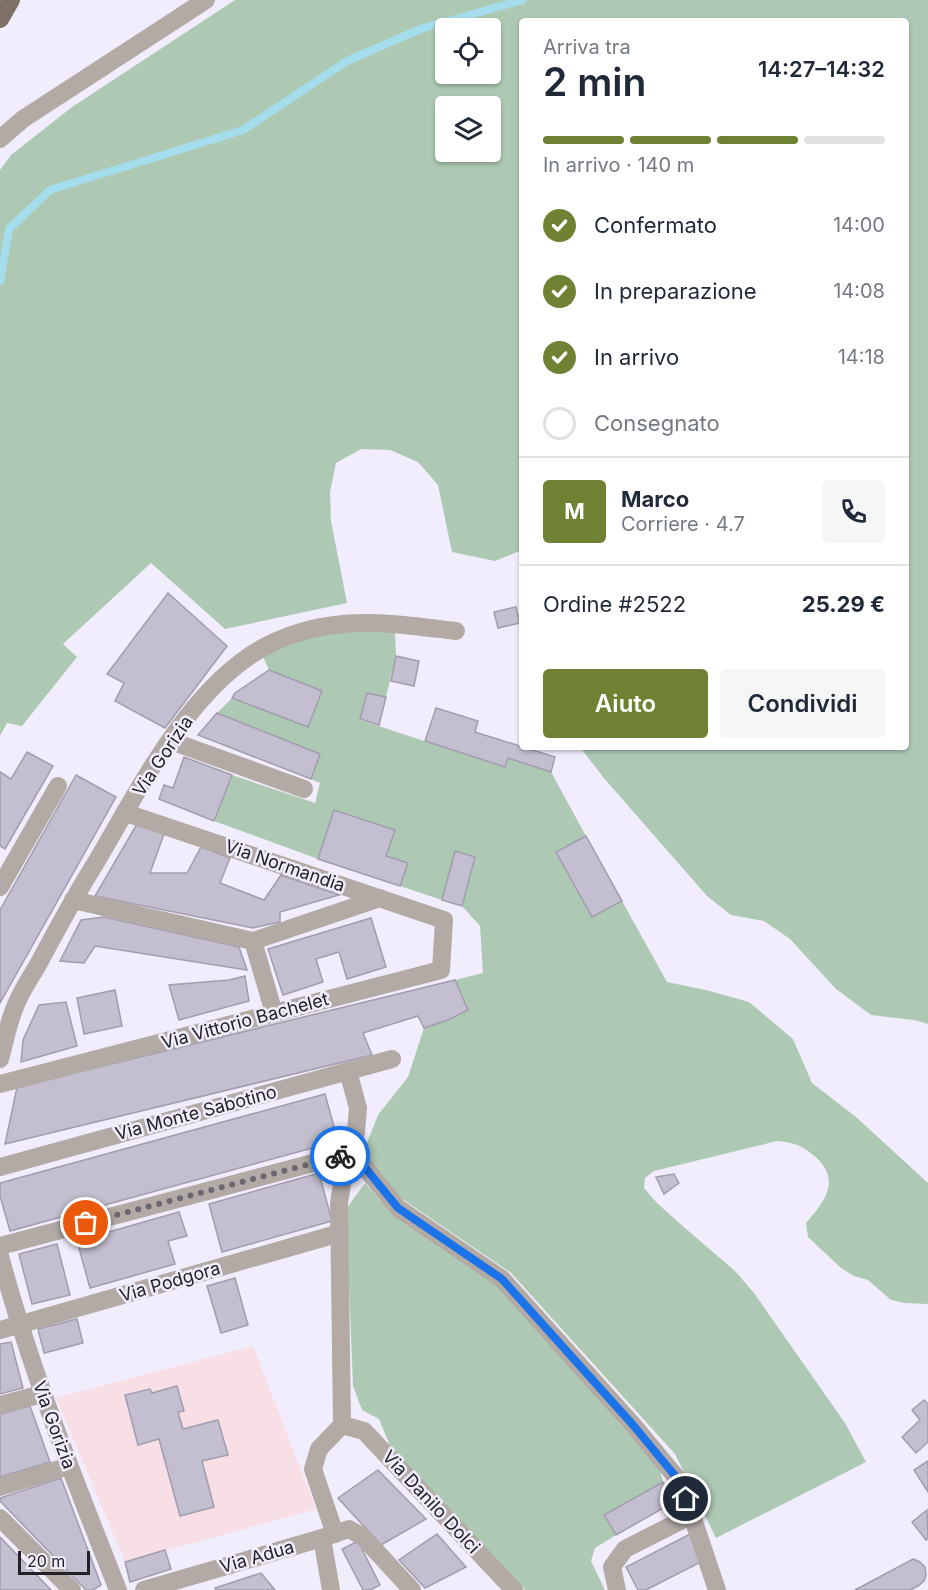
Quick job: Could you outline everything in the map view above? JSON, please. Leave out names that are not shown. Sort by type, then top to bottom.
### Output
[{"type":"main road","points":[[0,19],[11,0]]},
{"type":"street","points":[[0,139],[23,119],[206,0]]},
{"type":"street","name":"Via Gorizia","points":[[0,1059],[15,1007],[73,900],[171,741],[203,697],[232,669],[268,645],[308,629],[353,622],[456,631]]},
{"type":"street","points":[[171,741],[303,789]]},
{"type":"street","points":[[0,887],[58,786]]},
{"type":"street","name":"Via Normandia","points":[[126,813],[444,920]]},
{"type":"street","points":[[73,900],[253,941],[380,898]]},
{"type":"street","name":"Via Vittorio Bachelet","points":[[0,1084],[441,970],[444,920]]},
{"type":"street","points":[[253,941],[273,1013]]},
{"type":"street","name":"Via Monte Sabotino","points":[[0,1167],[392,1059]]},
{"type":"street","points":[[331,1590],[328,1536],[313,1469],[319,1449],[342,1425],[339,1203],[347,1154],[356,1132],[358,1108],[348,1071]]},
{"type":"street","points":[[0,1246],[347,1154],[363,1165],[398,1208],[502,1279],[633,1425],[681,1483],[717,1590]]},
{"type":"street","name":"Via Podgora","points":[[0,1330],[340,1233]]},
{"type":"street","name":"Via Gorizia","points":[[0,1256],[18,1325],[42,1394],[118,1590]]},
{"type":"street","points":[[0,1405],[42,1394]]},
{"type":"street","name":"Via Danilo Dolci","points":[[342,1425],[364,1431],[514,1590]]},
{"type":"street","points":[[0,1487],[69,1466]]},
{"type":"street","points":[[617,1590],[612,1567],[625,1549],[692,1515]]},
{"type":"street","points":[[0,1518],[72,1590]]},
{"type":"street","points":[[328,1536],[349,1529],[363,1537],[412,1590]]},
{"type":"street","name":"Via Adua","points":[[144,1590],[188,1584],[328,1536]]},
{"type":"shaded area","points":[[253,1346],[316,1509],[125,1562],[56,1398]]},
{"type":"green space","points":[[235,0],[928,0],[928,1024],[871,1015],[836,989],[790,939],[764,921],[731,915],[707,896],[582,750],[909,750],[909,18],[519,18],[519,551],[495,561],[452,552],[438,485],[418,462],[390,450],[361,449],[336,463],[330,492],[331,521],[347,603],[225,629],[151,563],[63,644],[77,657],[22,726],[7,723],[0,736],[0,170],[11,155],[72,107]]},
{"type":"green space","points":[[363,630],[395,632],[396,656],[386,697],[367,693],[360,720],[504,767],[508,758],[551,772],[586,836],[556,852],[592,917],[622,901],[667,982],[749,1002],[793,1039],[812,1083],[856,1117],[928,1183],[928,1304],[891,1300],[868,1280],[854,1276],[841,1268],[808,1237],[806,1223],[825,1197],[829,1180],[821,1163],[800,1146],[777,1141],[654,1171],[645,1178],[644,1188],[657,1203],[735,1271],[754,1293],[845,1423],[866,1462],[716,1538],[675,1454],[511,1273],[401,1198],[363,1153],[378,1115],[408,1077],[424,1028],[448,1020],[467,1010],[455,980],[483,973],[480,926],[462,906],[475,857],[455,852],[442,900],[400,886],[407,863],[386,856],[394,830],[334,810],[318,859],[214,821],[232,775],[315,803],[320,783],[311,779],[319,754],[217,713],[232,698],[308,727],[322,691],[269,670],[263,657],[314,634]]},
{"type":"green space","points":[[365,1183],[391,1213],[500,1286],[660,1470],[663,1482],[604,1515],[616,1535],[595,1548],[591,1561],[605,1590],[525,1590],[391,1448],[379,1419],[362,1410],[353,1386],[346,1209]]},
{"type":"building","points":[[168,593],[227,646],[165,728],[115,701],[124,683],[107,674]]},
{"type":"building","points":[[516,607],[519,623],[498,628],[494,612]]},
{"type":"building","points":[[396,656],[419,661],[414,686],[391,681]]},
{"type":"building","points":[[269,670],[322,691],[308,727],[232,698],[235,693]]},
{"type":"building","points":[[367,693],[386,697],[379,725],[360,719]]},
{"type":"building","points":[[436,708],[478,721],[475,732],[519,746],[519,750],[533,750],[555,757],[551,772],[508,758],[505,767],[425,741]]},
{"type":"building","points":[[217,713],[320,754],[311,779],[198,735]]},
{"type":"building","points":[[27,752],[53,766],[5,849],[0,846],[0,772],[11,779]]},
{"type":"building","points":[[184,757],[232,775],[214,821],[159,799],[164,785],[173,788]]},
{"type":"building","points":[[76,775],[116,797],[0,1003],[0,910]]},
{"type":"building","points":[[334,810],[395,830],[386,856],[408,863],[400,886],[318,859]]},
{"type":"building","points":[[137,824],[164,834],[150,873],[187,873],[201,847],[230,858],[220,883],[264,900],[281,875],[339,895],[280,912],[280,922],[253,928],[95,896]]},
{"type":"building","points":[[586,836],[622,901],[592,917],[556,852]]},
{"type":"building","points":[[455,851],[475,857],[462,906],[442,900]]},
{"type":"building","points":[[104,917],[239,947],[247,970],[95,946],[84,963],[60,961],[81,920]]},
{"type":"building","points":[[371,918],[386,967],[347,979],[339,952],[316,959],[323,982],[283,995],[268,949]]},
{"type":"building","points":[[245,976],[249,1001],[179,1020],[169,985],[229,980]]},
{"type":"building","points":[[455,980],[468,1010],[424,1028],[418,1016],[363,1033],[372,1055],[5,1144],[17,1087]]},
{"type":"building","points":[[115,990],[122,1026],[84,1034],[77,998]]},
{"type":"building","points":[[66,1002],[77,1046],[21,1062],[23,1040],[39,1005]]},
{"type":"building","points":[[325,1094],[338,1141],[10,1231],[0,1196],[0,1183]]},
{"type":"building","points":[[319,1173],[332,1221],[222,1252],[209,1204]]},
{"type":"building","points":[[674,1174],[679,1183],[664,1194],[656,1177]]},
{"type":"building","points":[[179,1212],[187,1236],[168,1241],[175,1264],[90,1288],[77,1241]]},
{"type":"building","points":[[57,1244],[70,1295],[32,1304],[19,1254]]},
{"type":"building","points":[[235,1278],[248,1325],[221,1333],[207,1286]]},
{"type":"building","points":[[77,1319],[83,1343],[44,1353],[38,1329]]},
{"type":"building","points":[[11,1342],[23,1388],[0,1394],[0,1344]]},
{"type":"building","points":[[177,1386],[184,1411],[178,1412],[183,1429],[218,1420],[228,1455],[202,1461],[214,1507],[180,1516],[159,1439],[138,1445],[125,1395],[150,1389],[152,1393]]},
{"type":"building","points":[[924,1400],[928,1404],[928,1442],[916,1453],[902,1437],[920,1420],[912,1410]]},
{"type":"building","points":[[30,1406],[50,1462],[0,1477],[0,1414]]},
{"type":"building","points":[[928,1461],[928,1492],[914,1470]]},
{"type":"building","points":[[378,1470],[426,1519],[381,1545],[338,1498]]},
{"type":"building","points":[[61,1478],[101,1585],[93,1590],[86,1590],[0,1501],[0,1498]]},
{"type":"building","points":[[663,1482],[674,1502],[616,1535],[604,1515]]},
{"type":"building","points":[[927,1510],[928,1539],[926,1540],[912,1522]]},
{"type":"building","points":[[437,1534],[466,1567],[425,1588],[399,1560]]},
{"type":"building","points":[[690,1534],[701,1562],[646,1590],[638,1590],[626,1567]]},
{"type":"building","points":[[0,1537],[51,1590],[0,1590]]},
{"type":"building","points":[[358,1541],[380,1585],[370,1590],[363,1590],[342,1549]]},
{"type":"building","points":[[165,1550],[171,1569],[130,1582],[125,1562]]},
{"type":"building","points":[[913,1559],[925,1567],[924,1581],[918,1586],[910,1590],[855,1590]]},
{"type":"building","points":[[261,1573],[275,1590],[216,1590],[215,1588]]},
{"type":"waterway","points":[[0,281],[9,229],[50,190],[243,130],[347,61],[423,28],[523,0]]},
{"type":"way so far","points":[[86,1223],[340,1156]]},
{"type":"route","points":[[340,1156],[347,1154],[363,1165],[398,1208],[502,1279],[633,1425],[681,1483],[686,1499]]}]
